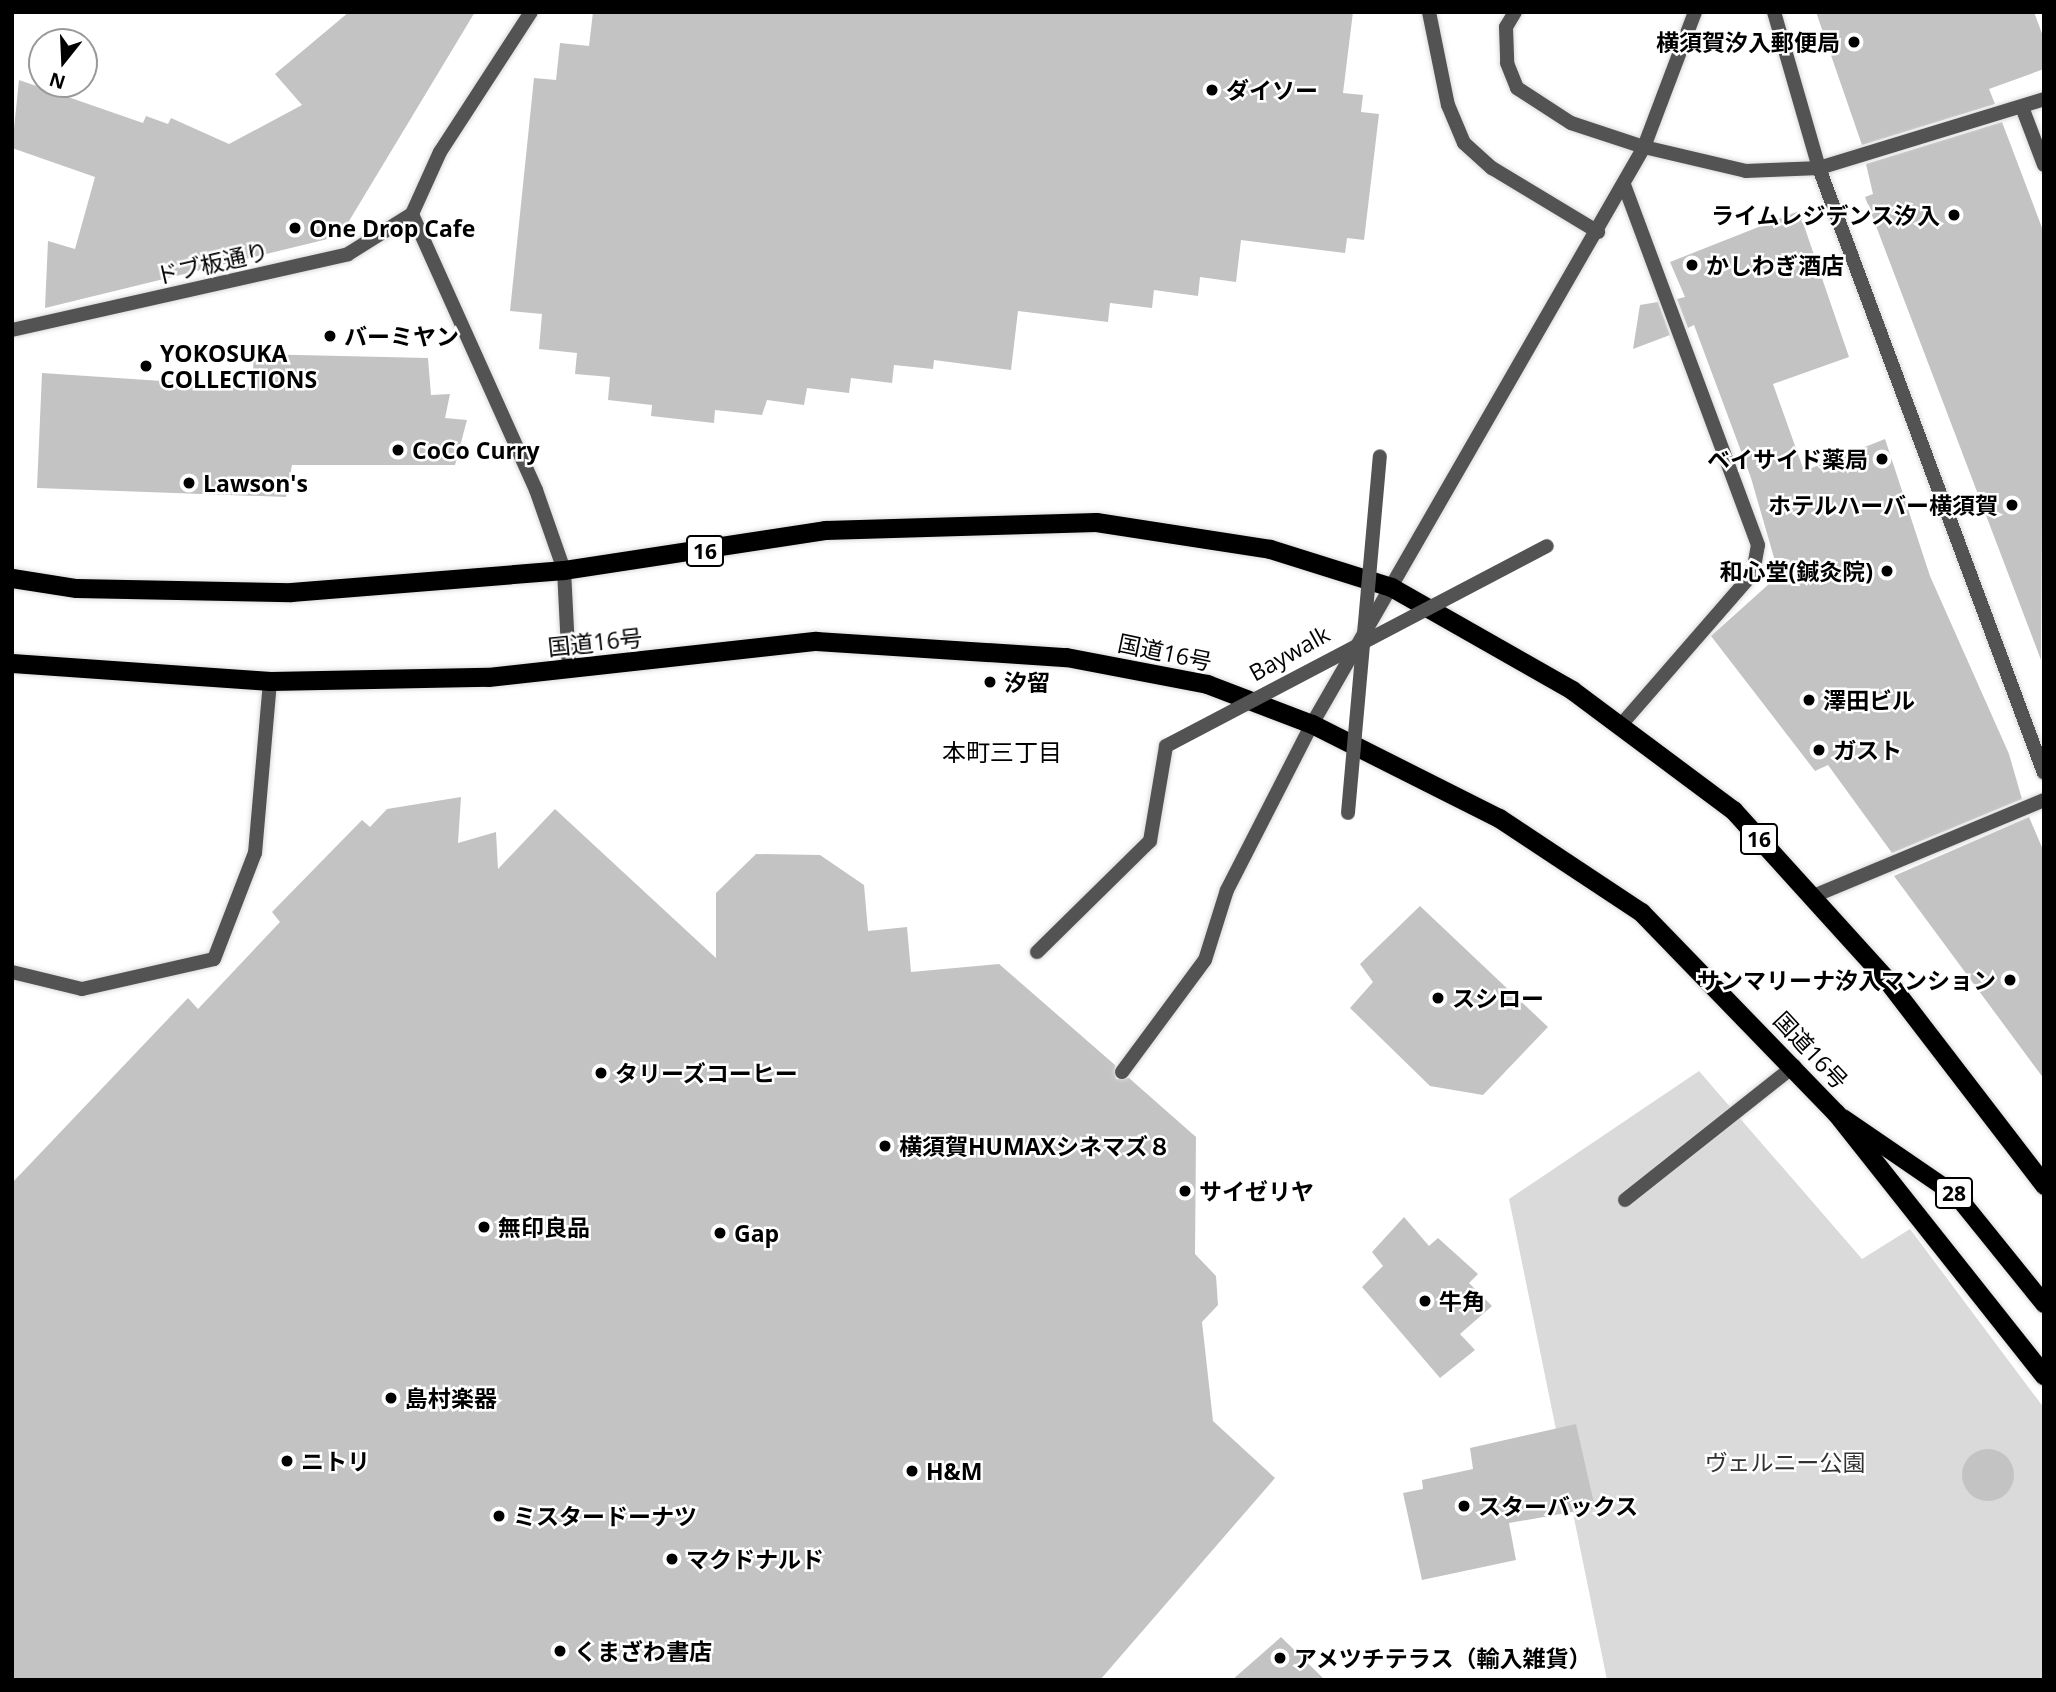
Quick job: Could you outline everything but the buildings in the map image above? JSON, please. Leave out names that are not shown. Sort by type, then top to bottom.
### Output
[{"type":"highway","name":"16","points":[[12,578],[76,588],[292,592],[564,570],[825,530],[1096,522],[1270,549],[1391,587],[1572,690],[1732,810],[1886,979],[2044,1185]]},
{"type":"highway","name":"国道16号","points":[[12,663],[270,681],[569,670],[816,641],[1066,657],[1207,684],[1312,724],[1499,818],[1640,912],[1794,1066],[1836,1113],[2044,1375]]},
{"type":"main road","name":"28","points":[[1836,1113],[1957,1196],[2044,1304]]},
{"type":"street","points":[[531,12],[440,152],[412,214],[536,490],[564,570],[569,670]]},
{"type":"street","points":[[1429,12],[1447,105],[1464,143],[1492,168],[1598,232]]},
{"type":"street","points":[[1515,12],[1506,27],[1507,62],[1517,88],[1572,123],[1644,146],[1746,171],[1819,169],[2044,99]]},
{"type":"street","points":[[1122,1072],[1205,960],[1227,890],[1312,724],[1598,232],[1644,146],[1695,12]]},
{"type":"street","points":[[1774,12],[1819,169],[2044,773]]},
{"type":"street","points":[[2022,107],[2044,165]]},
{"type":"street","points":[[1620,726],[1753,573],[1759,545],[1624,184]]},
{"type":"street","name":"ドブ板通り","points":[[12,330],[348,254],[412,214]]},
{"type":"street","name":"Baywalk","points":[[1348,813],[1360,640],[1380,456]]},
{"type":"street","name":"Baywalk","points":[[1037,952],[1150,841],[1166,746],[1360,640],[1547,546]]},
{"type":"street","points":[[12,972],[82,989],[214,959],[255,853],[270,681]]},
{"type":"street","points":[[1811,897],[2044,800]]},
{"type":"street","points":[[1625,1200],[1794,1066]]},
{"type":"green space","name":"ヴェルニー公園","points":[[1699,1071],[1862,1259],[1910,1229],[2044,1408],[2044,1680],[1607,1680],[1509,1199]]},
{"type":"place","name":"横須賀汐入郵便局","points":[[1854,42]]},
{"type":"place","name":"ダイソー","points":[[1212,90]]},
{"type":"place","name":"ライムレジデンス汐入","points":[[1954,215]]},
{"type":"place","name":"One Drop Cafe","points":[[295,228]]},
{"type":"place","name":"かしわぎ酒店","points":[[1692,265]]},
{"type":"place","name":"バーミヤン","points":[[330,336]]},
{"type":"place","name":"YOKOSUKA COLLECTIONS","points":[[146,366]]},
{"type":"place","name":"CoCo Curry","points":[[398,450]]},
{"type":"place","name":"ベイサイド薬局","points":[[1882,459]]},
{"type":"place","name":"Lawson's","points":[[189,483]]},
{"type":"place","name":"ホテルハーバー横須賀","points":[[2012,505]]},
{"type":"place","name":"和心堂(鍼灸院)","points":[[1887,571]]},
{"type":"place","name":"汐留","points":[[990,682]]},
{"type":"place","name":"澤田ビル","points":[[1809,700]]},
{"type":"place","name":"ガスト","points":[[1819,750]]},
{"type":"place","name":"サンマリーナ汐入マンション","points":[[2010,980]]},
{"type":"place","name":"スシロー","points":[[1438,998]]},
{"type":"place","name":"タリーズコーヒー","points":[[601,1073]]},
{"type":"place","name":"横須賀HUMAXシネマズ８","points":[[885,1146]]},
{"type":"place","name":"サイゼリヤ","points":[[1185,1191]]},
{"type":"place","name":"無印良品","points":[[484,1227]]},
{"type":"place","name":"Gap","points":[[720,1233]]},
{"type":"place","name":"牛角","points":[[1425,1301]]},
{"type":"place","name":"島村楽器","points":[[391,1398]]},
{"type":"place","name":"ニトリ","points":[[287,1461]]},
{"type":"place","name":"H&M","points":[[912,1471]]},
{"type":"place","name":"スターバックス","points":[[1464,1506]]},
{"type":"place","name":"ミスタードーナツ","points":[[499,1516]]},
{"type":"place","name":"マクドナルド","points":[[672,1559]]},
{"type":"place","name":"くまざわ書店","points":[[560,1651]]},
{"type":"place","name":"アメツチテラス（輸入雑貨）","points":[[1280,1658]]},
{"type":"district","name":"本町三丁目","points":[[1002,752]]}]
